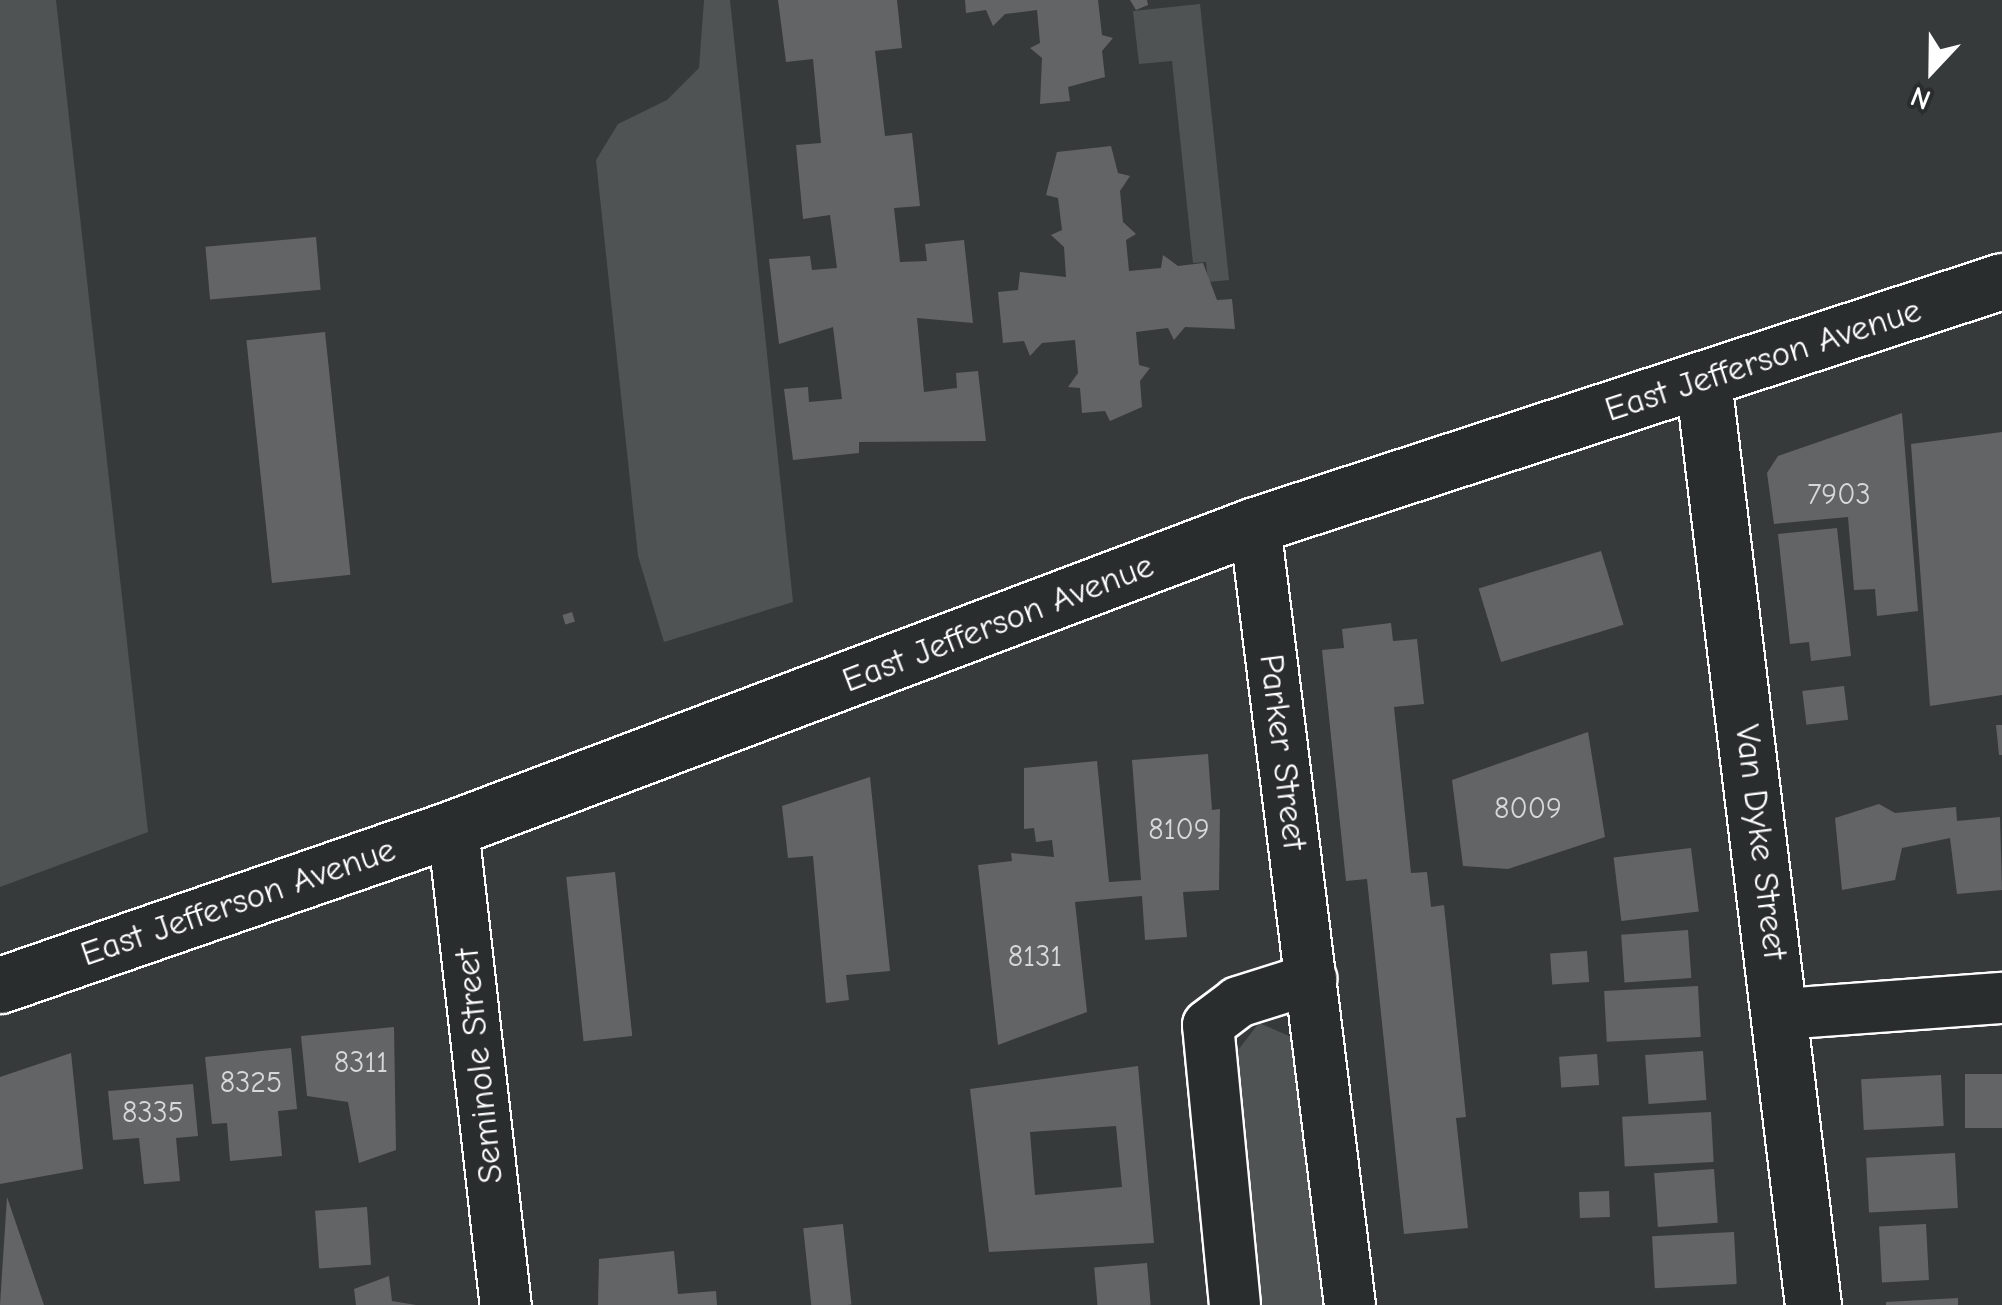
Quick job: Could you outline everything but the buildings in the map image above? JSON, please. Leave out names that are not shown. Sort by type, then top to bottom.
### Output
[{"type":"main road","name":"East Jefferson Avenue","points":[[0,985],[453,828],[1255,526],[2002,281]]},
{"type":"main road","name":"Van Dyke Street","points":[[1703,380],[1814,1305]]},
{"type":"street","name":"Parker Street","points":[[1255,526],[1350,1305]]},
{"type":"street","name":"Seminole Street","points":[[453,828],[506,1305]]},
{"type":"street","points":[[1234,1305],[1208,1025],[1238,1002],[1311,979]]},
{"type":"street","points":[[1782,1014],[2002,998]]},
{"type":"shaded area","points":[[0,0],[56,0],[148,832],[0,887]]},
{"type":"shaded area","points":[[704,0],[730,0],[793,602],[664,642],[638,556],[596,160],[618,124],[667,100],[699,68]]},
{"type":"shaded area","points":[[1200,4],[1229,280],[1208,282],[1206,262],[1193,263],[1172,61],[1139,64],[1133,11]]},
{"type":"shaded area","points":[[1259,1023],[1294,1038],[1323,1305],[1257,1305],[1235,1054]]}]
